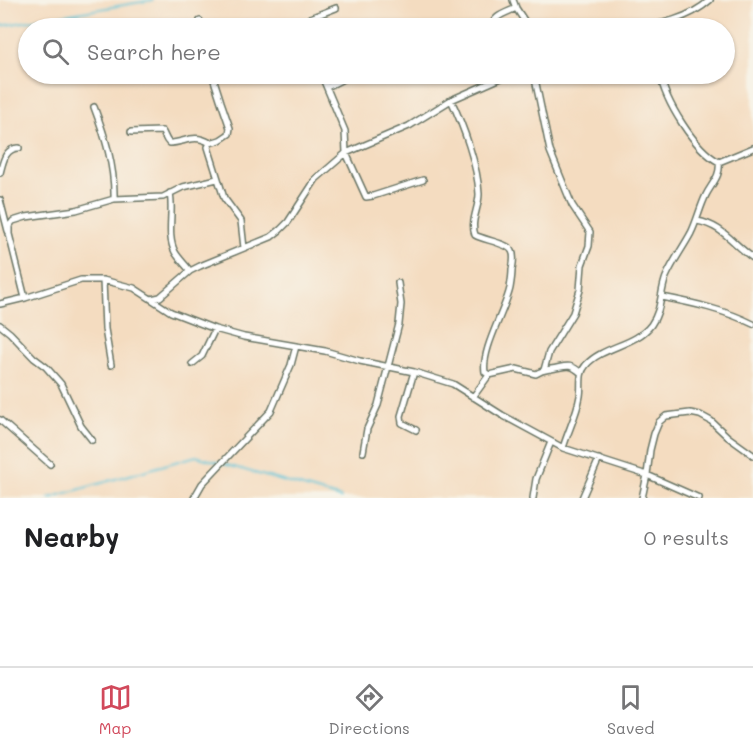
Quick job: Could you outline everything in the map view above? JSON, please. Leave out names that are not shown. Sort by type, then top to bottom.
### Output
[{"type":"street","points":[[513,0],[523,18]]},
{"type":"street","points":[[681,18],[700,9],[710,0]]},
{"type":"street","points":[[310,18],[336,8]]},
{"type":"street","points":[[498,18],[516,8]]},
{"type":"street","points":[[131,132],[162,130],[169,143],[196,138],[210,143],[220,140],[229,134],[230,128],[215,84]]},
{"type":"street","points":[[326,84],[345,131],[346,153],[366,196],[373,196],[423,180]]},
{"type":"street","points":[[327,87],[333,84]]},
{"type":"street","points":[[151,299],[160,297],[190,271],[271,237],[288,222],[316,178],[346,153],[409,126],[451,100],[487,84]]},
{"type":"street","points":[[536,84],[550,151],[572,206],[590,232],[589,246],[582,265],[580,290],[573,313],[549,352],[543,370]]},
{"type":"street","points":[[663,84],[667,96],[687,131],[711,158],[719,162],[753,148]]},
{"type":"street","points":[[451,100],[466,137],[478,185],[479,197],[473,224],[475,235],[508,248],[512,251],[514,258],[510,288],[484,367],[485,372],[489,375]]},
{"type":"street","points":[[94,106],[109,155],[114,199]]},
{"type":"street","points":[[210,143],[208,147],[224,198],[241,220],[244,248]]},
{"type":"street","points":[[0,173],[8,152],[19,148]]},
{"type":"street","points":[[563,448],[580,395],[581,373],[586,365],[601,354],[637,337],[651,325],[670,268],[690,235],[707,193],[718,176],[719,162]]},
{"type":"street","points":[[9,234],[9,226],[13,221],[26,217],[76,210],[114,199],[163,197],[188,185],[217,178]]},
{"type":"street","points":[[170,193],[172,239],[175,251],[190,271]]},
{"type":"street","points":[[0,200],[25,298]]},
{"type":"street","points":[[697,221],[709,223],[723,232],[753,258]]},
{"type":"street","points":[[103,279],[105,329],[111,365]]},
{"type":"street","points":[[0,304],[81,280],[103,279],[134,288],[171,312],[215,329],[243,337],[325,351],[414,372],[453,384],[502,415],[563,448],[647,475],[699,498]]},
{"type":"street","points":[[363,452],[367,429],[378,405],[399,324],[401,304],[398,283]]},
{"type":"street","points":[[662,297],[715,310],[753,324]]},
{"type":"street","points":[[0,325],[61,384],[81,426],[92,440]]},
{"type":"street","points":[[192,364],[202,356],[215,329]]},
{"type":"street","points":[[194,498],[202,484],[271,411],[291,365],[296,345]]},
{"type":"street","points":[[473,397],[489,375],[516,369],[536,374],[543,370],[567,365],[581,373]]},
{"type":"street","points":[[414,372],[401,416],[402,423],[416,430]]},
{"type":"street","points":[[642,498],[654,434],[659,422],[666,416],[690,413],[700,415],[753,454]]},
{"type":"street","points":[[0,420],[50,465]]},
{"type":"street","points":[[533,498],[536,478],[551,442]]},
{"type":"street","points":[[582,498],[600,459]]},
{"type":"waterway","points":[[47,18],[153,0]]},
{"type":"waterway","points":[[0,26],[18,23]]},
{"type":"waterway","points":[[49,498],[196,456],[341,498]]}]
